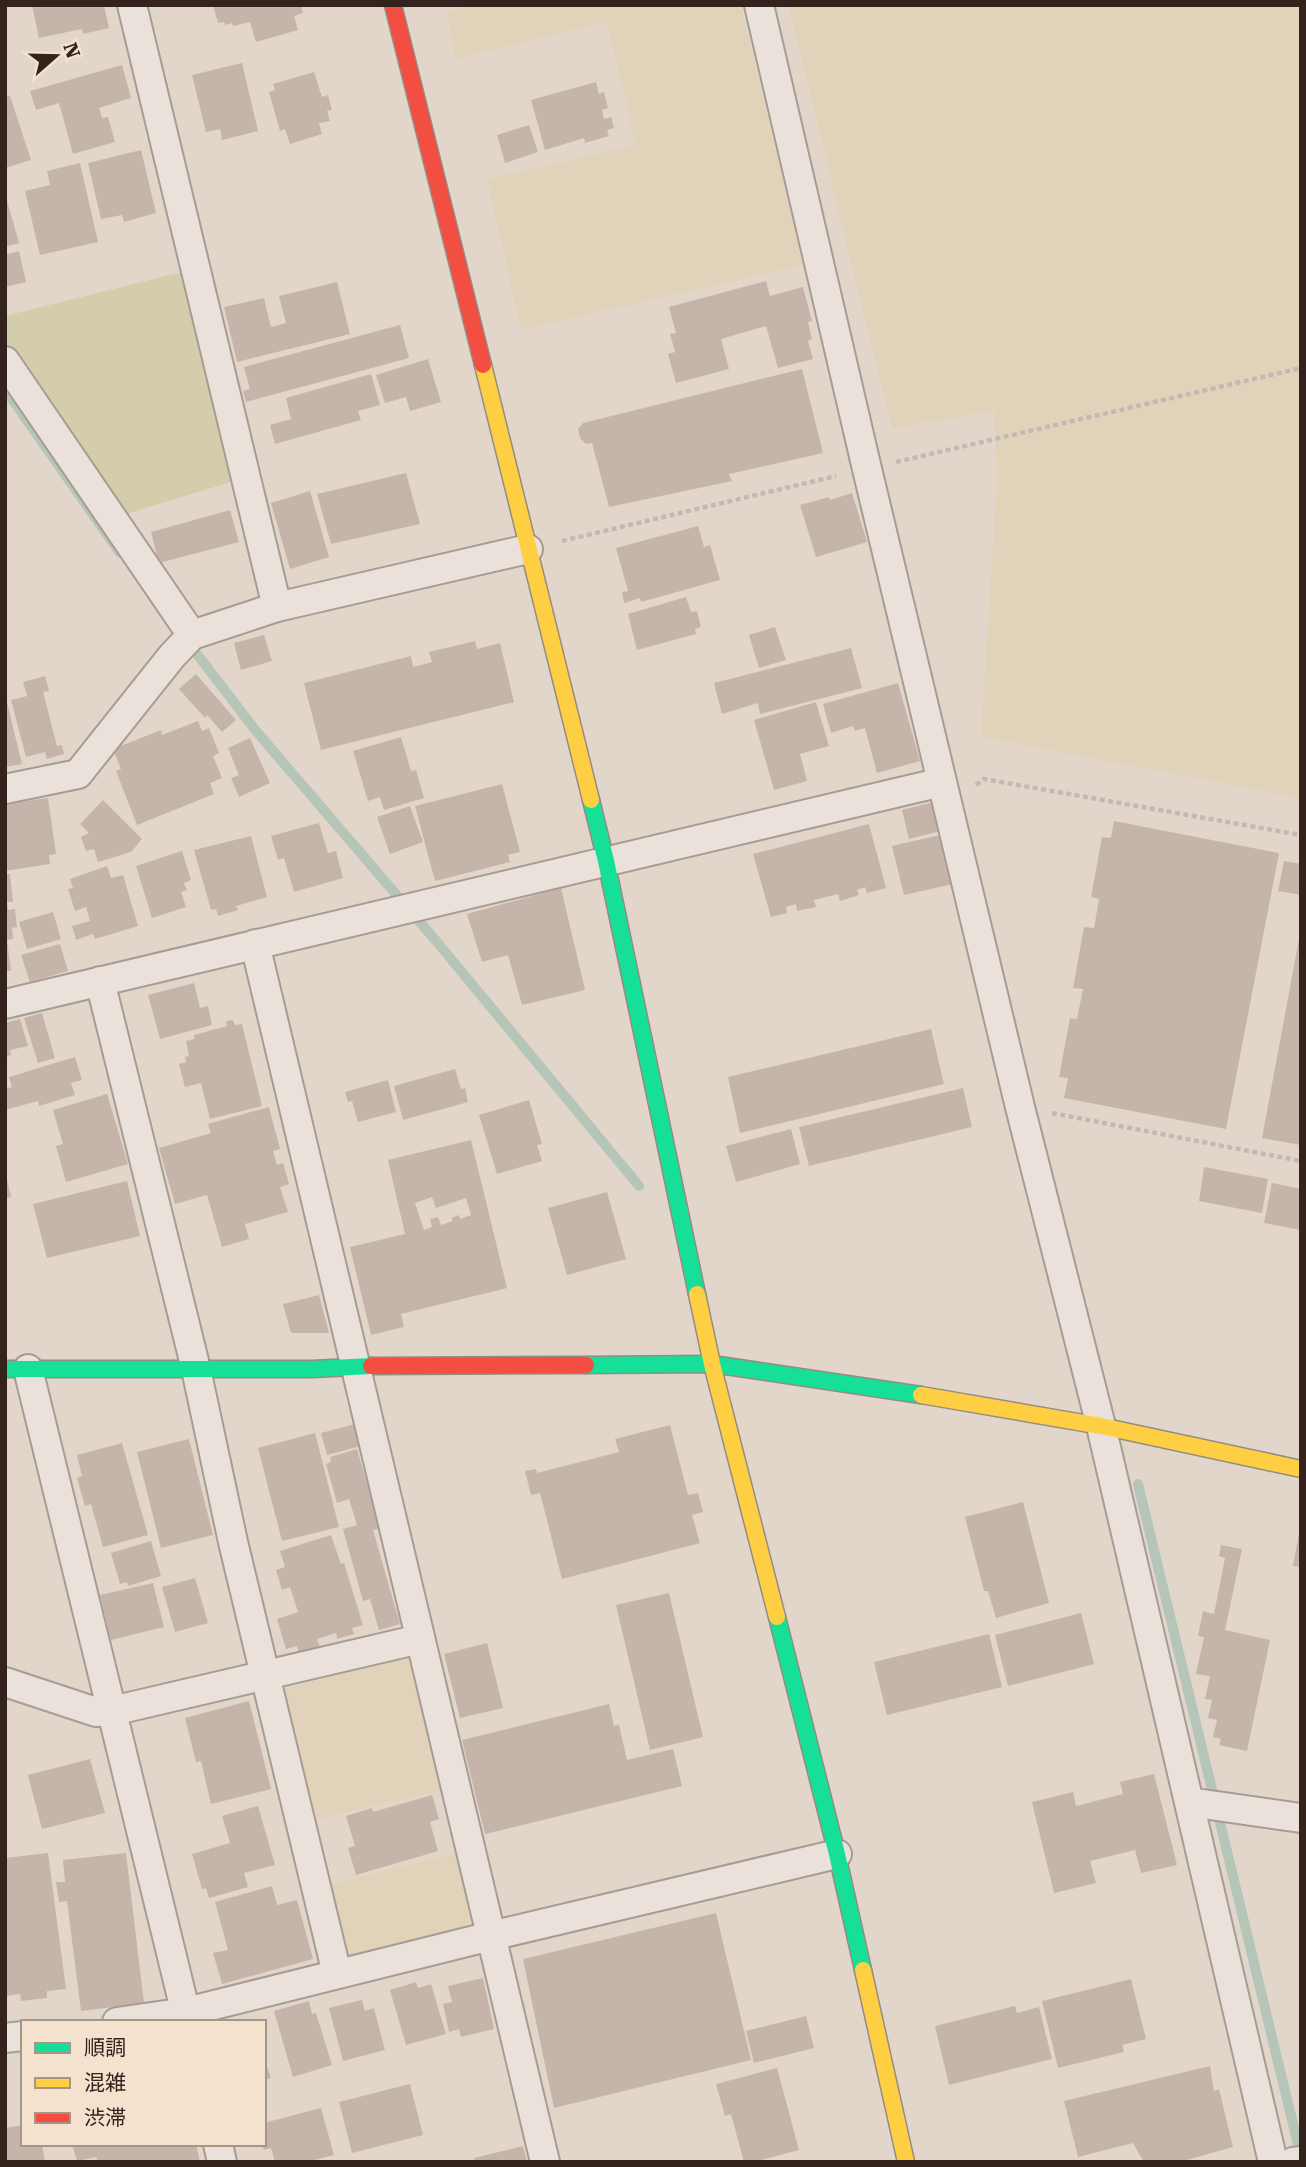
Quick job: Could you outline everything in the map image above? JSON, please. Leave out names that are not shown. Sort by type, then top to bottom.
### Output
[{"type":"street","points":[[132,5],[277,607]]},
{"type":"street","points":[[393,5],[606,861],[712,1364],[837,1854],[906,2162]]},
{"type":"street","points":[[760,5],[867,469],[1020,1107],[1101,1426],[1273,2162]]},
{"type":"street","points":[[5,361],[192,635]]},
{"type":"street","points":[[5,789],[78,774],[172,656],[192,635],[277,607],[528,549]]},
{"type":"street","points":[[5,1004],[606,861],[945,795]]},
{"type":"street","points":[[256,944],[545,2162]]},
{"type":"street","points":[[100,981],[196,1369],[233,1542],[337,1974]]},
{"type":"street","points":[[187,2017],[112,1711],[17,1369],[313,1369],[355,1366],[712,1364],[941,1398],[1101,1426],[1301,1469]]},
{"type":"street","points":[[5,1682],[96,1712],[112,1711],[420,1639]]},
{"type":"street","points":[[1189,1802],[1301,1818]]},
{"type":"street","points":[[145,2020],[187,2017],[337,1974],[837,1854]]},
{"type":"street","points":[[1293,2162],[1301,2161]]},
{"type":"path","points":[[528,549],[1301,368]]},
{"type":"path","points":[[945,795],[984,779],[1301,835]]},
{"type":"path","points":[[1020,1107],[1301,1161]]},
{"type":"shaded area","points":[[475,5],[741,5],[803,265],[521,330],[487,179],[636,145],[606,22],[455,59],[447,12]]},
{"type":"shaded area","points":[[788,5],[1301,5],[1301,798],[981,737],[997,480],[994,411],[892,428]]},
{"type":"shaded area","points":[[186,271],[234,481],[126,514],[5,341],[5,316]]},
{"type":"shaded area","points":[[416,1654],[446,1790],[316,1819],[283,1689]]},
{"type":"shaded area","points":[[460,1852],[478,1926],[349,1958],[331,1884]]},
{"type":"building","points":[[32,5],[104,5],[109,28],[83,34],[82,29],[39,38]]},
{"type":"building","points":[[213,5],[301,5],[303,13],[294,16],[298,30],[256,42],[250,22],[233,26],[232,23],[218,23]]},
{"type":"building","points":[[242,63],[258,131],[222,140],[220,129],[206,132],[192,75]]},
{"type":"building","points":[[122,65],[131,98],[99,108],[102,118],[108,117],[115,142],[73,154],[59,103],[36,110],[30,91]]},
{"type":"building","points":[[314,72],[322,97],[328,95],[332,110],[327,111],[330,121],[319,123],[322,134],[290,144],[285,129],[280,131],[269,92],[275,90],[273,84]]},
{"type":"building","points":[[596,82],[599,94],[604,92],[608,108],[602,110],[604,119],[611,117],[614,128],[607,130],[609,136],[585,143],[584,138],[545,150],[531,100]]},
{"type":"building","points":[[10,96],[31,160],[5,168],[5,97]]},
{"type":"building","points":[[529,125],[538,152],[505,163],[497,135]]},
{"type":"building","points":[[141,150],[156,213],[124,222],[122,215],[101,219],[88,163]]},
{"type":"building","points":[[80,163],[98,242],[40,255],[25,191],[50,185],[47,171]]},
{"type":"building","points":[[5,193],[19,243],[5,247]]},
{"type":"building","points":[[19,251],[26,282],[5,287],[5,255]]},
{"type":"building","points":[[766,281],[770,296],[803,287],[812,321],[808,322],[812,339],[808,341],[813,359],[778,368],[766,326],[721,339],[729,369],[676,383],[668,354],[675,352],[670,334],[676,333],[669,307]]},
{"type":"building","points":[[337,282],[350,334],[237,362],[224,307],[264,298],[271,327],[286,323],[279,296]]},
{"type":"building","points":[[400,325],[409,358],[246,402],[243,391],[250,389],[244,367]]},
{"type":"building","points":[[428,359],[441,402],[410,411],[406,397],[385,403],[376,375]]},
{"type":"building","points":[[802,369],[823,453],[729,474],[732,481],[609,507],[592,443],[586,444],[580,438],[578,429],[583,423]]},
{"type":"building","points":[[371,374],[380,405],[358,411],[361,420],[275,444],[270,425],[291,419],[286,398]]},
{"type":"building","points":[[406,473],[420,524],[331,544],[317,494]]},
{"type":"building","points":[[310,491],[329,557],[290,569],[271,503]]},
{"type":"building","points":[[852,493],[867,542],[816,557],[800,505]]},
{"type":"building","points":[[230,510],[239,542],[159,563],[151,532]]},
{"type":"building","points":[[698,526],[704,547],[710,545],[720,580],[641,602],[640,598],[624,603],[622,592],[628,591],[616,548]]},
{"type":"building","points":[[686,597],[691,612],[697,611],[701,627],[695,629],[696,634],[637,650],[628,614]]},
{"type":"building","points":[[775,627],[786,660],[759,668],[749,635]]},
{"type":"building","points":[[264,635],[272,661],[241,670],[234,643]]},
{"type":"building","points":[[475,641],[477,649],[500,643],[514,702],[321,750],[304,683],[411,656],[413,667],[432,662],[429,652]]},
{"type":"building","points":[[851,648],[862,688],[760,714],[758,703],[722,714],[714,683]]},
{"type":"building","points":[[196,674],[236,720],[222,732],[207,715],[205,718],[179,689]]},
{"type":"building","points":[[45,676],[49,691],[43,692],[57,746],[62,745],[64,754],[47,759],[45,752],[26,757],[11,700],[27,696],[23,682]]},
{"type":"building","points":[[898,683],[920,761],[877,773],[865,728],[855,731],[853,726],[831,733],[823,704]]},
{"type":"building","points":[[5,694],[22,764],[5,767]]},
{"type":"building","points":[[816,702],[829,746],[800,754],[807,781],[774,790],[754,720]]},
{"type":"building","points":[[198,721],[202,731],[209,728],[219,753],[213,756],[222,778],[210,783],[214,794],[137,825],[116,771],[121,769],[113,749],[161,730],[162,735]]},
{"type":"building","points":[[401,737],[411,771],[416,770],[424,798],[384,810],[380,797],[368,801],[353,751]]},
{"type":"building","points":[[250,738],[270,783],[239,797],[231,778],[239,775],[228,748]]},
{"type":"building","points":[[502,784],[520,852],[508,855],[510,862],[435,881],[415,806]]},
{"type":"building","points":[[48,798],[56,854],[49,855],[50,864],[5,871],[5,804]]},
{"type":"building","points":[[103,800],[142,839],[131,852],[98,862],[94,849],[86,851],[81,837],[89,833],[80,824]]},
{"type":"building","points":[[933,802],[940,831],[909,839],[902,810]]},
{"type":"building","points":[[410,806],[423,842],[390,854],[377,817]]},
{"type":"building","points":[[1114,821],[1279,853],[1226,1129],[1064,1098],[1068,1078],[1059,1077],[1070,1018],[1077,1019],[1083,989],[1073,988],[1084,927],[1094,928],[1099,899],[1091,897],[1102,837],[1111,838]]},
{"type":"building","points":[[319,823],[328,853],[336,851],[343,878],[294,892],[284,858],[278,860],[271,836]]},
{"type":"building","points":[[869,824],[886,888],[867,893],[865,887],[857,890],[859,895],[840,901],[838,894],[814,900],[816,907],[797,911],[796,904],[786,907],[787,913],[771,917],[753,854]]},
{"type":"building","points":[[940,835],[953,884],[904,895],[892,846]]},
{"type":"building","points":[[251,836],[267,897],[236,906],[238,910],[218,916],[216,909],[211,910],[194,850]]},
{"type":"building","points":[[182,851],[191,880],[184,883],[187,890],[181,892],[186,907],[152,918],[136,866]]},
{"type":"building","points":[[1284,861],[1301,864],[1301,895],[1278,891]]},
{"type":"building","points":[[107,866],[111,878],[123,875],[138,926],[95,939],[93,934],[76,940],[72,926],[90,921],[86,907],[75,911],[68,889],[73,888],[70,879]]},
{"type":"building","points":[[5,874],[10,874],[13,902],[7,902],[8,910],[15,909],[17,927],[12,928],[13,939],[7,940],[11,971],[5,971]]},
{"type":"building","points":[[561,888],[585,990],[522,1005],[508,955],[482,962],[467,914]]},
{"type":"building","points":[[53,912],[61,939],[27,949],[19,922]]},
{"type":"building","points":[[1301,939],[1301,1145],[1262,1138]]},
{"type":"building","points":[[60,944],[68,971],[30,982],[21,955]]},
{"type":"building","points":[[194,983],[200,1008],[208,1006],[212,1025],[160,1039],[148,995]]},
{"type":"building","points":[[42,1013],[55,1058],[38,1063],[24,1018]]},
{"type":"building","points":[[20,1019],[28,1046],[10,1050],[11,1055],[5,1057],[5,1023]]},
{"type":"building","points":[[233,1020],[235,1025],[242,1024],[262,1106],[210,1119],[201,1083],[185,1087],[179,1064],[186,1062],[185,1057],[189,1056],[186,1041],[194,1039],[194,1035],[227,1026],[226,1021]]},
{"type":"building","points":[[931,1029],[944,1084],[740,1133],[728,1077]]},
{"type":"building","points":[[75,1057],[82,1080],[71,1083],[75,1095],[39,1106],[38,1101],[5,1110],[5,1089],[12,1087],[9,1077]]},
{"type":"building","points":[[455,1069],[461,1089],[465,1088],[468,1102],[403,1120],[394,1086]]},
{"type":"building","points":[[388,1080],[396,1112],[358,1122],[352,1101],[348,1102],[345,1092]]},
{"type":"building","points":[[963,1088],[972,1127],[809,1166],[799,1127]]},
{"type":"building","points":[[107,1094],[128,1164],[66,1182],[56,1146],[63,1144],[53,1110]]},
{"type":"building","points":[[529,1100],[542,1144],[537,1145],[542,1161],[497,1174],[479,1115]]},
{"type":"building","points":[[269,1107],[280,1149],[273,1151],[277,1165],[283,1163],[289,1184],[280,1187],[288,1212],[245,1224],[249,1239],[222,1247],[207,1195],[175,1204],[159,1148],[211,1133],[208,1124]]},
{"type":"building","points":[[791,1129],[800,1164],[736,1182],[726,1146]]},
{"type":"building","points":[[471,1140],[507,1288],[401,1314],[404,1327],[371,1335],[350,1247],[405,1234],[388,1160]],"holes":[[[432,1197],[436,1208],[466,1198],[471,1215],[460,1219],[459,1215],[451,1218],[453,1221],[441,1225],[438,1217],[430,1219],[432,1227],[424,1230],[415,1203]]]},
{"type":"building","points":[[1204,1167],[1268,1179],[1262,1213],[1199,1201]]},
{"type":"building","points":[[5,1176],[11,1197],[5,1198]]},
{"type":"building","points":[[127,1181],[140,1236],[47,1258],[33,1204]]},
{"type":"building","points":[[1272,1183],[1301,1189],[1301,1230],[1264,1223]]},
{"type":"building","points":[[607,1192],[626,1259],[567,1275],[548,1208]]},
{"type":"building","points":[[319,1295],[329,1333],[291,1333],[283,1304]]},
{"type":"building","points":[[355,1424],[361,1446],[327,1455],[321,1433]]},
{"type":"building","points":[[670,1425],[688,1495],[698,1493],[703,1512],[692,1515],[700,1543],[562,1579],[540,1493],[531,1495],[525,1471],[536,1469],[537,1473],[619,1452],[615,1439]]},
{"type":"building","points":[[315,1433],[339,1527],[282,1541],[258,1448]]},
{"type":"building","points":[[189,1439],[213,1535],[161,1548],[137,1452]]},
{"type":"building","points":[[122,1443],[148,1535],[103,1547],[91,1504],[85,1506],[77,1478],[82,1476],[77,1455]]},
{"type":"building","points":[[357,1449],[380,1528],[373,1530],[400,1624],[379,1630],[370,1599],[363,1601],[343,1529],[357,1525],[349,1499],[337,1503],[326,1464],[331,1462],[330,1457]]},
{"type":"building","points":[[1023,1502],[1049,1603],[996,1618],[988,1591],[984,1591],[965,1517]]},
{"type":"building","points":[[1301,1533],[1301,1567],[1293,1566]]},
{"type":"building","points":[[331,1535],[341,1564],[344,1563],[363,1625],[352,1628],[354,1634],[337,1639],[336,1633],[317,1639],[320,1647],[299,1654],[297,1646],[286,1649],[277,1619],[298,1612],[290,1587],[282,1590],[276,1570],[285,1567],[280,1551]]},
{"type":"building","points":[[151,1541],[161,1576],[128,1586],[127,1582],[120,1584],[111,1553]]},
{"type":"building","points":[[1221,1545],[1242,1549],[1225,1630],[1270,1640],[1247,1751],[1219,1745],[1221,1739],[1213,1737],[1217,1720],[1208,1718],[1212,1700],[1205,1699],[1210,1676],[1196,1674],[1204,1637],[1198,1636],[1203,1611],[1214,1614],[1225,1558],[1219,1556]]},
{"type":"building","points":[[195,1578],[208,1623],[175,1632],[162,1587]]},
{"type":"building","points":[[153,1583],[164,1627],[111,1640],[100,1595]]},
{"type":"building","points":[[669,1593],[703,1737],[650,1750],[616,1605]]},
{"type":"building","points":[[1081,1613],[1094,1664],[1008,1686],[995,1635]]},
{"type":"building","points":[[989,1634],[1002,1687],[887,1715],[874,1662]]},
{"type":"building","points":[[487,1643],[503,1708],[460,1718],[444,1654]]},
{"type":"building","points":[[249,1701],[271,1789],[211,1804],[201,1761],[196,1762],[185,1718]]},
{"type":"building","points":[[609,1704],[614,1726],[619,1725],[627,1760],[673,1749],[682,1786],[485,1834],[462,1740]]},
{"type":"building","points":[[90,1759],[105,1813],[42,1829],[28,1775]]},
{"type":"building","points":[[1154,1774],[1177,1865],[1141,1873],[1135,1850],[1090,1861],[1096,1883],[1054,1893],[1032,1802],[1073,1792],[1076,1806],[1123,1794],[1120,1782]]},
{"type":"building","points":[[432,1795],[439,1819],[430,1822],[438,1851],[356,1875],[348,1848],[355,1846],[346,1816],[372,1808],[373,1812]]},
{"type":"building","points":[[258,1806],[275,1865],[244,1873],[248,1887],[209,1898],[206,1888],[202,1889],[192,1854],[230,1843],[222,1816]]},
{"type":"building","points":[[48,1853],[66,1989],[47,1991],[47,1998],[21,2001],[20,1994],[5,1996],[5,1858]]},
{"type":"building","points":[[126,1853],[144,2003],[81,2011],[67,1901],[59,1902],[56,1882],[65,1882],[63,1860]]},
{"type":"building","points":[[272,1886],[277,1905],[297,1900],[313,1959],[222,1984],[213,1953],[228,1950],[215,1902]]},
{"type":"building","points":[[716,1913],[751,2060],[554,2108],[523,1959]]},
{"type":"building","points":[[483,1978],[494,2029],[461,2037],[459,2029],[449,2032],[443,2004],[452,2002],[448,1986]]},
{"type":"building","points":[[1131,1979],[1146,2039],[1122,2045],[1124,2052],[1058,2068],[1042,2001]]},
{"type":"building","points":[[416,1982],[418,1988],[431,1984],[446,2034],[406,2045],[390,1990]]},
{"type":"building","points":[[362,2000],[365,2011],[374,2008],[385,2050],[343,2061],[329,2008]]},
{"type":"building","points":[[309,2001],[312,2014],[316,2013],[332,2065],[293,2077],[274,2011]]},
{"type":"building","points":[[1015,2006],[1017,2013],[1039,2007],[1052,2059],[949,2085],[935,2026]]},
{"type":"building","points":[[806,2016],[814,2048],[754,2063],[746,2031]]},
{"type":"building","points":[[266,2064],[271,2078],[266,2079]]},
{"type":"building","points":[[1210,2066],[1214,2091],[1219,2089],[1233,2147],[1180,2162],[1147,2162],[1142,2159],[1133,2143],[1078,2157],[1064,2101]]},
{"type":"building","points":[[777,2068],[799,2150],[754,2162],[744,2162],[731,2114],[725,2116],[716,2084]]},
{"type":"building","points":[[410,2084],[423,2135],[352,2153],[339,2102]]},
{"type":"building","points":[[321,2108],[334,2155],[307,2162],[275,2162],[271,2148],[264,2150],[263,2146],[266,2146],[266,2122]]},
{"type":"building","points":[[21,2125],[21,2146],[42,2146],[45,2162],[5,2162],[5,2128]]},
{"type":"building","points":[[73,2146],[196,2146],[200,2162],[98,2162],[96,2157],[77,2161]]},
{"type":"building","points":[[523,2146],[527,2162],[475,2162],[474,2158]]},
{"type":"waterway","points":[[5,389],[120,553]]},
{"type":"waterway","points":[[187,641],[256,731],[437,942],[639,1186]]},
{"type":"waterway","points":[[1138,1484],[1301,2157]]},
{"type":"traffic: fast","points":[[591,800],[697,1294]]},
{"type":"traffic: fast","points":[[586,1365],[712,1364],[921,1395]]},
{"type":"traffic: fast","points":[[5,1369],[313,1369],[371,1366]]},
{"type":"traffic: fast","points":[[777,1617],[837,1854],[863,1970]]},
{"type":"traffic: slow","points":[[483,365],[591,800]]},
{"type":"traffic: slow","points":[[697,1294],[712,1364],[777,1617]]},
{"type":"traffic: slow","points":[[921,1395],[1101,1426],[1301,1469]]},
{"type":"traffic: slow","points":[[863,1970],[906,2162]]},
{"type":"traffic: jam","points":[[393,5],[483,365]]},
{"type":"traffic: jam","points":[[371,1366],[586,1365]]}]
